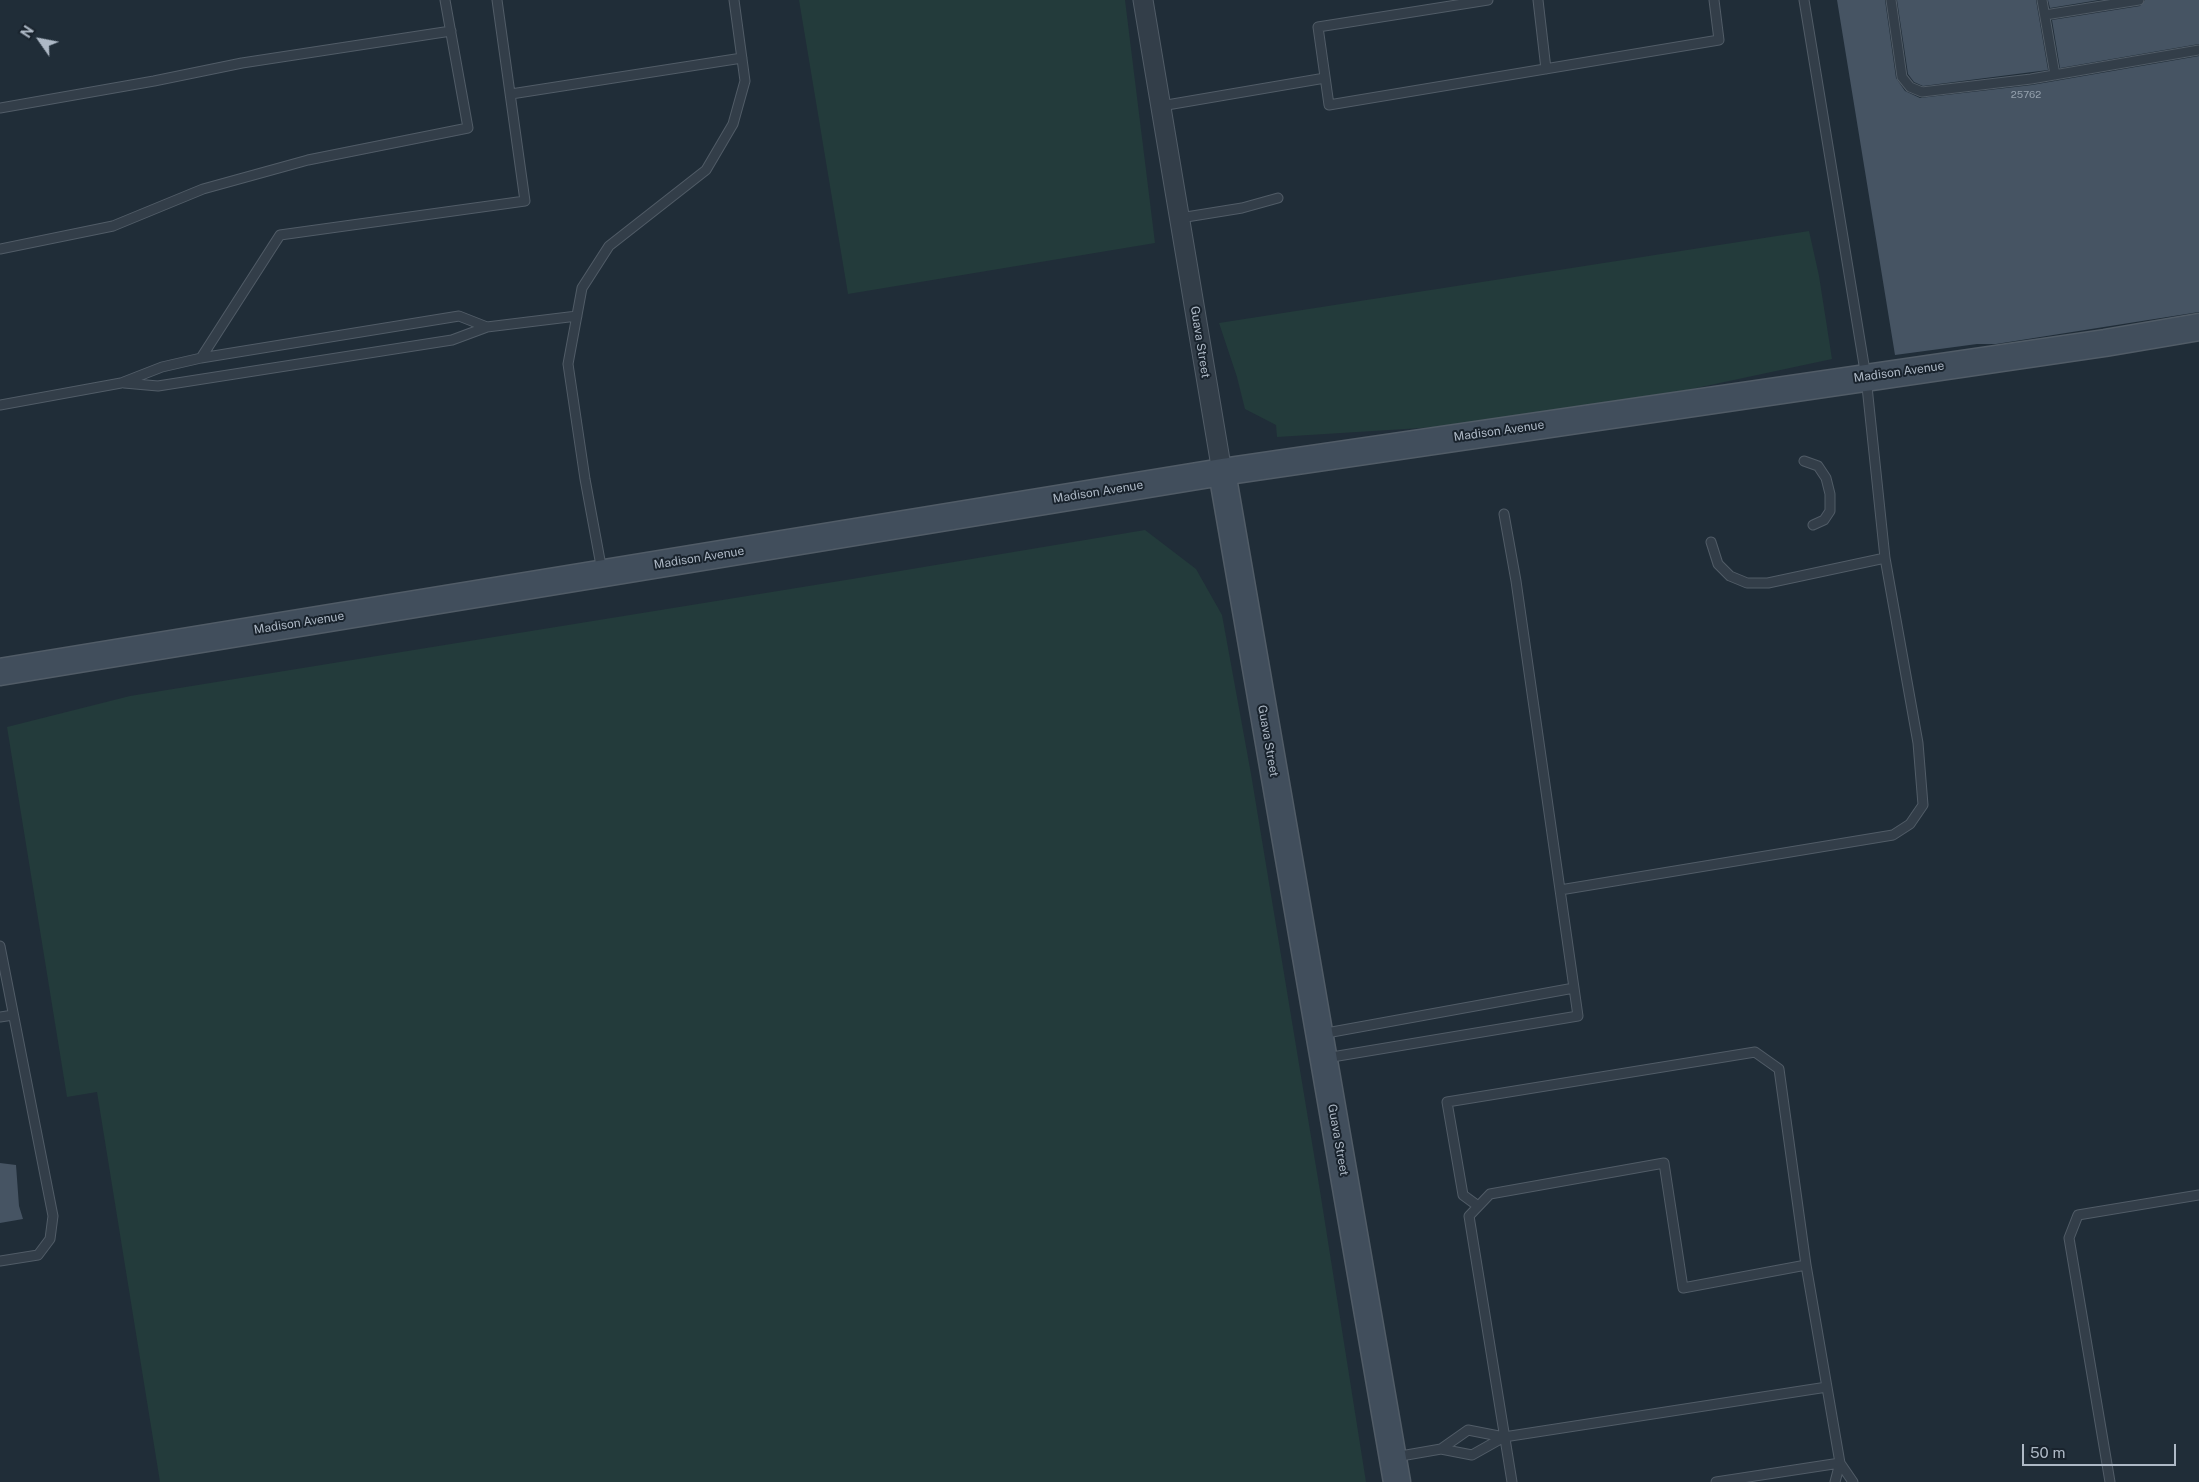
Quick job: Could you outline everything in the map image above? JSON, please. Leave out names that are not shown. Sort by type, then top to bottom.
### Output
[{"type":"street","name":"Guava Street","points":[[1143,0],[1222,472],[1394,1470]]},
{"type":"street","name":"Madison Avenue","points":[[0,672],[1222,472],[2105,343],[2199,327]]},
{"type":"lane","points":[[0,249],[113,226],[203,189],[308,160],[468,128],[445,0]]},
{"type":"lane","points":[[202,358],[280,234],[525,201],[497,0]]},
{"type":"lane","points":[[602,573],[585,478],[568,364],[582,288],[609,246],[706,170],[733,124],[745,81],[734,0]]},
{"type":"lane","points":[[1488,0],[1318,27],[1329,105],[1719,40],[1714,0]]},
{"type":"lane","points":[[1538,0],[1546,69]]},
{"type":"lane","points":[[1560,890],[1893,835],[1910,824],[1923,804],[1918,743],[1885,558],[1866,377],[1804,0]]},
{"type":"lane","points":[[1891,0],[1902,77],[1910,87],[1922,92],[2055,75],[2199,50]]},
{"type":"lane","points":[[2042,0],[2055,75]]},
{"type":"lane","points":[[2045,15],[2139,0]]},
{"type":"lane","points":[[0,108],[154,81],[242,63],[451,31]]},
{"type":"lane","points":[[511,94],[742,58]]},
{"type":"lane","points":[[1161,106],[1325,78]]},
{"type":"lane","points":[[1180,218],[1242,208],[1278,198]]},
{"type":"lane","points":[[0,405],[121,383],[162,367],[202,358],[459,316],[487,327]]},
{"type":"lane","points":[[121,383],[158,386],[452,340],[487,327],[576,316]]},
{"type":"lane","points":[[1804,461],[1818,466],[1826,478],[1830,494],[1830,511],[1824,520],[1812,525]]},
{"type":"lane","points":[[1321,1046],[1578,1016],[1516,581],[1504,514]]},
{"type":"lane","points":[[1712,542],[1718,564],[1730,576],[1747,583],[1768,583],[1885,558]]},
{"type":"lane","points":[[0,946],[53,1216],[50,1239],[38,1255],[0,1261]]},
{"type":"lane","points":[[1321,1046],[1574,988]]},
{"type":"lane","points":[[0,1017],[13,1015]]},
{"type":"lane","points":[[1478,1206],[1463,1195],[1447,1102],[1755,1052],[1779,1069],[1806,1264],[1840,1463],[1852,1482]]},
{"type":"lane","points":[[1512,1482],[1469,1216],[1490,1194],[1664,1162],[1683,1288],[1806,1264]]},
{"type":"lane","points":[[2110,1482],[2069,1238],[2078,1215],[2199,1195]]},
{"type":"lane","points":[[1394,1470],[1441,1448],[1468,1430],[1504,1437],[1827,1386]]},
{"type":"lane","points":[[1441,1448],[1472,1455],[1504,1437]]},
{"type":"lane","points":[[1716,1482],[1840,1463]]},
{"type":"lane","points":[[1835,1482],[1840,1463]]},
{"type":"green space","points":[[799,0],[1125,0],[1155,243],[848,294]]},
{"type":"green space","points":[[1809,231],[1819,276],[1832,359],[1687,390],[1469,425],[1277,437],[1276,425],[1245,409],[1237,377],[1219,323]]},
{"type":"green space","points":[[1145,530],[1196,569],[1222,615],[1251,774],[1366,1482],[160,1482],[97,1092],[67,1097],[7,727],[130,696]]},
{"type":"building","points":[[1837,0],[1885,0],[1896,78],[1905,91],[1920,98],[2032,85],[2199,56],[2199,312],[1996,344],[1977,344],[1895,355]]},
{"type":"building","points":[[1897,0],[2036,0],[2048,70],[1923,86],[1914,82],[1908,74]]},
{"type":"building","points":[[2048,0],[2099,0],[2050,8]]},
{"type":"building","points":[[2145,0],[2199,0],[2199,44],[2060,68],[2052,20],[2140,6]]},
{"type":"building","points":[[0,1163],[16,1165],[19,1206],[23,1219],[0,1223]]}]
